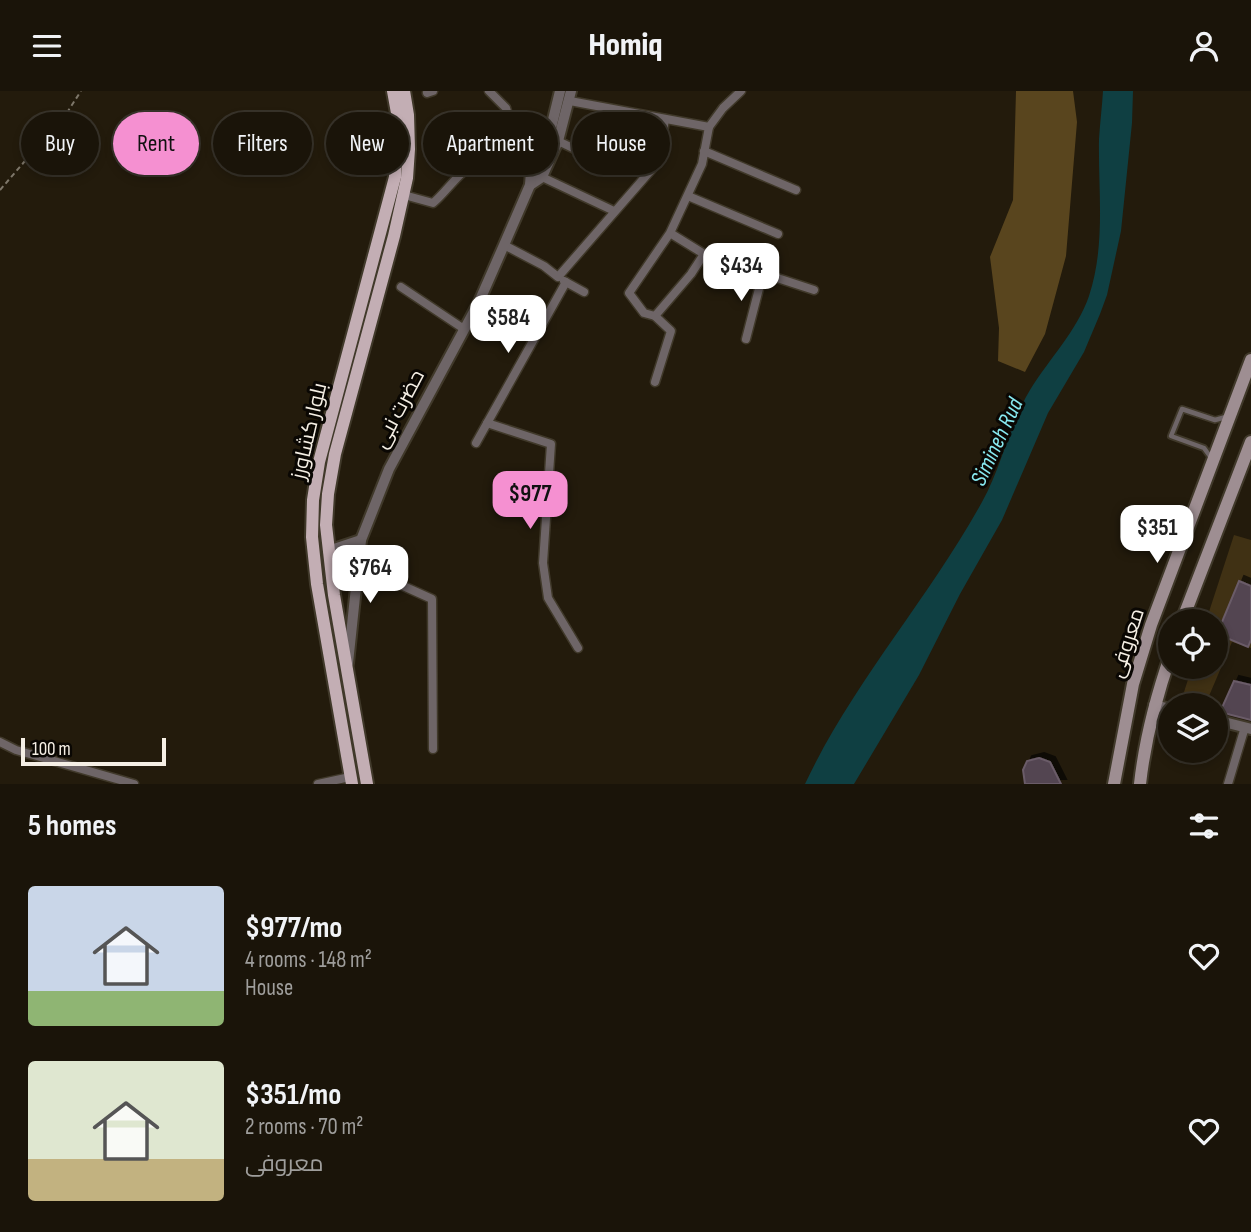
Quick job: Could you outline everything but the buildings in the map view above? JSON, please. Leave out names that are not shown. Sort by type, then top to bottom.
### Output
[{"type":"main road","name":"بلوار کشاورز","points":[[367,784],[326,525],[335,454],[388,234],[395,177],[397,113],[393,91]]},
{"type":"main road","name":"بلوار کشاورز","points":[[351,781],[317,584],[312,537],[313,500],[325,438],[388,234],[404,195],[410,149],[404,91]]},
{"type":"main road","name":"معروفی","points":[[1114,784],[1133,684],[1152,625],[1251,360]]},
{"type":"main road","points":[[1187,609],[1251,442]]},
{"type":"main road","points":[[1140,784],[1143,751],[1163,679]]},
{"type":"street","points":[[489,91],[507,112]]},
{"type":"street","points":[[555,112],[560,91]]},
{"type":"street","points":[[655,382],[671,331],[655,316],[644,313],[629,293],[670,233],[702,164],[709,127],[741,91]]},
{"type":"street","points":[[572,148],[558,141],[571,96],[636,112]]},
{"type":"street","points":[[670,120],[709,127]]},
{"type":"street","points":[[704,151],[796,190]]},
{"type":"street","points":[[404,195],[433,203],[460,175]]},
{"type":"street","points":[[530,185],[531,175]]},
{"type":"street","points":[[476,443],[562,280],[614,211],[646,175]]},
{"type":"street","points":[[530,185],[542,177],[614,211]]},
{"type":"street","name":"حضرت نبی","points":[[348,666],[361,540],[388,469],[464,329],[530,185]]},
{"type":"street","points":[[688,195],[778,234]]},
{"type":"street","points":[[670,233],[704,254],[814,290]]},
{"type":"street","points":[[504,245],[544,266],[584,292]]},
{"type":"street","points":[[655,316],[691,274],[704,254]]},
{"type":"street","points":[[746,339],[763,273]]},
{"type":"street","points":[[401,287],[464,329]]},
{"type":"street","points":[[488,423],[551,444],[543,563],[548,598],[578,647]]},
{"type":"street","points":[[328,551],[361,540]]},
{"type":"street","points":[[359,566],[432,599],[433,749]]},
{"type":"street","points":[[1154,705],[1158,706]]},
{"type":"street","points":[[1228,723],[1248,728],[1228,784]]},
{"type":"street","points":[[0,742],[16,750],[134,784]]},
{"type":"street","points":[[318,784],[351,781]]},
{"type":"lane","points":[[1213,461],[1204,448],[1171,436],[1182,409],[1215,420],[1230,416]]},
{"type":"path","points":[[0,190],[68,111],[81,91]]},
{"type":"shaded area","points":[[1016,91],[1073,91],[1077,122],[1066,256],[1045,334],[1025,372],[998,361],[999,328],[990,257],[1013,200]]},
{"type":"shaded area","points":[[1234,535],[1251,540],[1251,648],[1232,642],[1228,651],[1228,609],[1210,609]]},
{"type":"shaded area","points":[[1188,679],[1216,679],[1210,693],[1184,692]]},
{"type":"water","points":[[1103,91],[1133,91],[1132,123],[1121,231],[1107,295],[1084,352],[1048,413],[1002,520],[919,675],[854,784],[805,784],[845,711],[961,538],[989,489],[1023,403],[1084,309],[1098,257],[1099,139]]},
{"type":"water label","name":"Simineh Rud","points":[[997,442]]}]
